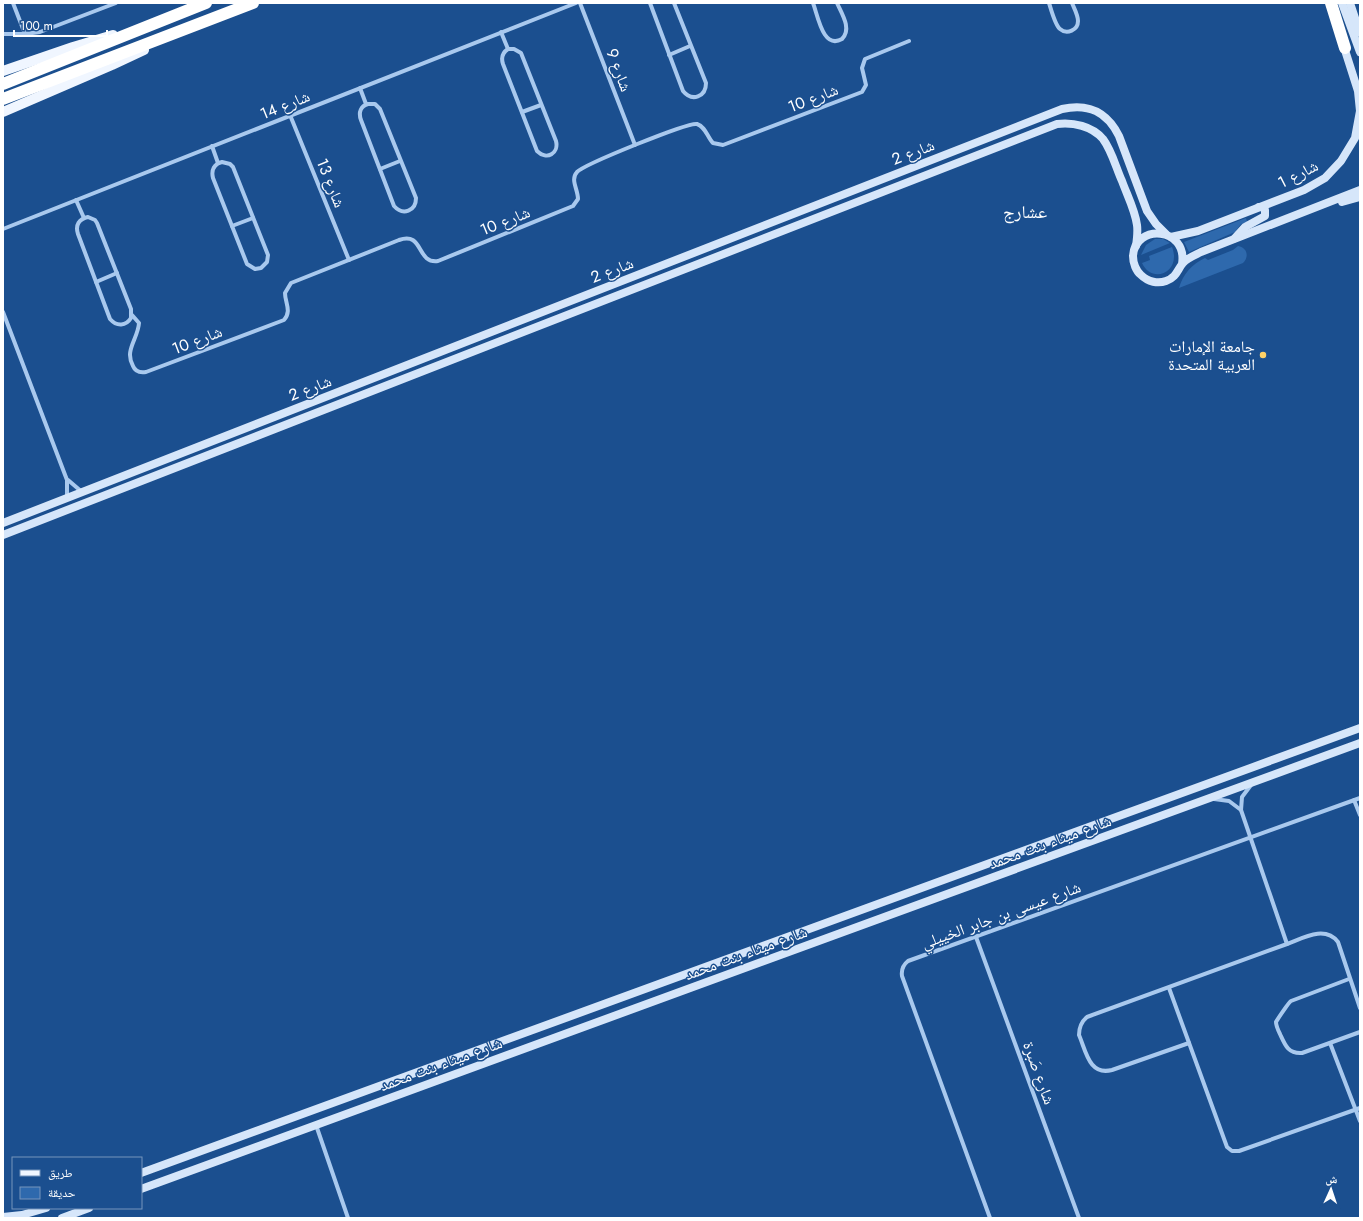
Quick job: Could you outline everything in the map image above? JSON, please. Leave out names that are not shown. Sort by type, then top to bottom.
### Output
[{"type":"highway","points":[[3,84],[206,3]]},
{"type":"highway","points":[[3,99],[253,3]]},
{"type":"highway","points":[[1331,3],[1345,48]]},
{"type":"main road","points":[[3,71],[96,40],[142,28]]},
{"type":"main road","points":[[3,112],[112,65],[178,32]]},
{"type":"street","points":[[13,3],[25,34]]},
{"type":"street","points":[[3,34],[40,32],[116,3]]},
{"type":"street","name":"شارع 14","points":[[3,229],[576,3]]},
{"type":"street","name":"شارع 9","points":[[580,3],[635,145]]},
{"type":"street","points":[[650,3],[683,91],[689,96],[700,96],[705,91],[706,83],[674,3]]},
{"type":"street","points":[[813,3],[825,36],[830,40],[836,41],[845,37],[847,30],[837,3]]},
{"type":"street","points":[[1048,3],[1057,26],[1067,32],[1074,30],[1078,23],[1072,3]]},
{"type":"street","name":"شارع 1","points":[[1169,236],[1198,231],[1315,184],[1342,162],[1349,150],[1357,129],[1360,106],[1358,91],[1345,48],[1326,3]]},
{"type":"street","points":[[1342,3],[1360,52]]},
{"type":"street","points":[[1350,3],[1360,33]]},
{"type":"street","points":[[1354,3],[1360,15]]},
{"type":"street","points":[[501,32],[508,49]]},
{"type":"street","name":"شارع 10","points":[[132,315],[139,323],[131,347],[130,358],[136,370],[139,372],[146,372],[284,320],[288,311],[285,293],[291,283],[401,239],[407,238],[415,242],[427,260],[432,262],[438,261],[574,206],[578,198],[574,180],[577,172],[584,167],[635,145],[684,126],[694,124],[702,127],[713,143],[720,145],[727,144],[862,92],[866,85],[862,68],[865,59],[909,41]]},
{"type":"street","points":[[669,55],[690,46]]},
{"type":"street","points":[[514,48],[521,53],[541,105],[557,144],[555,151],[550,155],[543,156],[537,152],[502,60],[502,55],[508,49],[514,48]]},
{"type":"street","points":[[360,88],[366,104]]},
{"type":"street","points":[[366,104],[375,104],[380,109],[416,198],[413,208],[407,211],[400,210],[394,206],[360,117],[361,110],[366,104]]},
{"type":"street","points":[[522,112],[541,105]]},
{"type":"street","name":"شارع 2","points":[[3,523],[1062,109],[1084,107],[1099,112],[1114,126],[1147,211],[1156,224],[1169,236]]},
{"type":"street","name":"شارع 13","points":[[290,115],[349,260]]},
{"type":"street","name":"شارع 2","points":[[3,535],[1058,124],[1075,124],[1088,129],[1102,139],[1107,146],[1136,219],[1138,233],[1136,246]]},
{"type":"street","points":[[212,146],[218,163]]},
{"type":"street","points":[[380,169],[400,160]]},
{"type":"street","points":[[226,162],[233,167],[253,218],[268,256],[267,262],[261,268],[252,268],[247,264],[212,174],[214,166],[218,163],[226,162]]},
{"type":"street","points":[[1320,206],[1360,187]]},
{"type":"street","points":[[1182,264],[1182,251],[1178,243],[1169,236],[1157,233],[1142,238],[1136,246],[1133,257],[1134,265],[1141,276],[1149,280],[1162,282],[1170,279],[1177,273],[1182,264],[1201,252],[1360,190]]},
{"type":"street","points":[[1337,202],[1360,194]]},
{"type":"street","points":[[1320,206],[1360,197]]},
{"type":"street","points":[[76,200],[84,218]]},
{"type":"street","points":[[1235,239],[1248,225],[1266,216],[1265,210],[1258,208]]},
{"type":"street","points":[[84,218],[92,218],[97,223],[117,273],[132,315],[129,321],[118,325],[112,322],[77,230],[78,223],[84,218]]},
{"type":"street","points":[[232,226],[253,218]]},
{"type":"street","points":[[96,282],[117,273]]},
{"type":"street","points":[[3,312],[67,480],[67,498]]},
{"type":"street","points":[[67,480],[82,492]]},
{"type":"street","name":"شارع ميثاء بنت محمد","points":[[142,1173],[1360,728]]},
{"type":"street","name":"شارع ميثاء بنت محمد","points":[[142,1189],[1360,743]]},
{"type":"street","points":[[1253,783],[1242,798],[1241,810],[1287,944]]},
{"type":"street","name":"شارع عيسى بن جابر الخييلي","points":[[990,1218],[901,972],[902,968],[908,962],[1360,798]]},
{"type":"street","points":[[1207,799],[1221,799],[1228,801],[1241,810]]},
{"type":"street","points":[[1354,800],[1360,815]]},
{"type":"street","points":[[1189,1043],[1112,1070],[1101,1071],[1091,1065],[1079,1035],[1081,1024],[1088,1017],[1319,933],[1330,935],[1338,942],[1349,979],[1360,1008]]},
{"type":"street","name":"شارع صَبرة","points":[[976,937],[1079,1218]]},
{"type":"street","points":[[1349,979],[1291,1001],[1276,1021],[1285,1046],[1292,1052],[1302,1053],[1360,1032]]},
{"type":"street","points":[[1169,988],[1227,1147],[1232,1151],[1239,1151],[1358,1109]]},
{"type":"street","points":[[1330,1044],[1358,1109],[1360,1121]]},
{"type":"street","points":[[316,1124],[348,1218]]},
{"type":"street","points":[[3,1216],[22,1215],[43,1209]]},
{"type":"street","points":[[62,1218],[86,1209]]},
{"type":"green space","points":[[1246,218],[1247,222],[1241,224],[1235,232],[1189,252],[1184,242]]},
{"type":"green space","points":[[1155,239],[1163,239],[1170,243],[1141,255],[1146,245]]},
{"type":"green space","points":[[1238,246],[1246,251],[1247,256],[1243,263],[1179,288],[1186,274],[1196,263],[1205,258],[1208,260],[1233,250]]},
{"type":"green space","points":[[1172,247],[1174,256],[1173,263],[1170,269],[1164,273],[1152,273],[1147,270],[1142,263],[1150,260],[1149,256]]},
{"type":"place","name":"جامعة الإمارات العربية المتحدة","points":[[1263,355]]},
{"type":"district","name":"عشارج","points":[[1025,212]]}]
